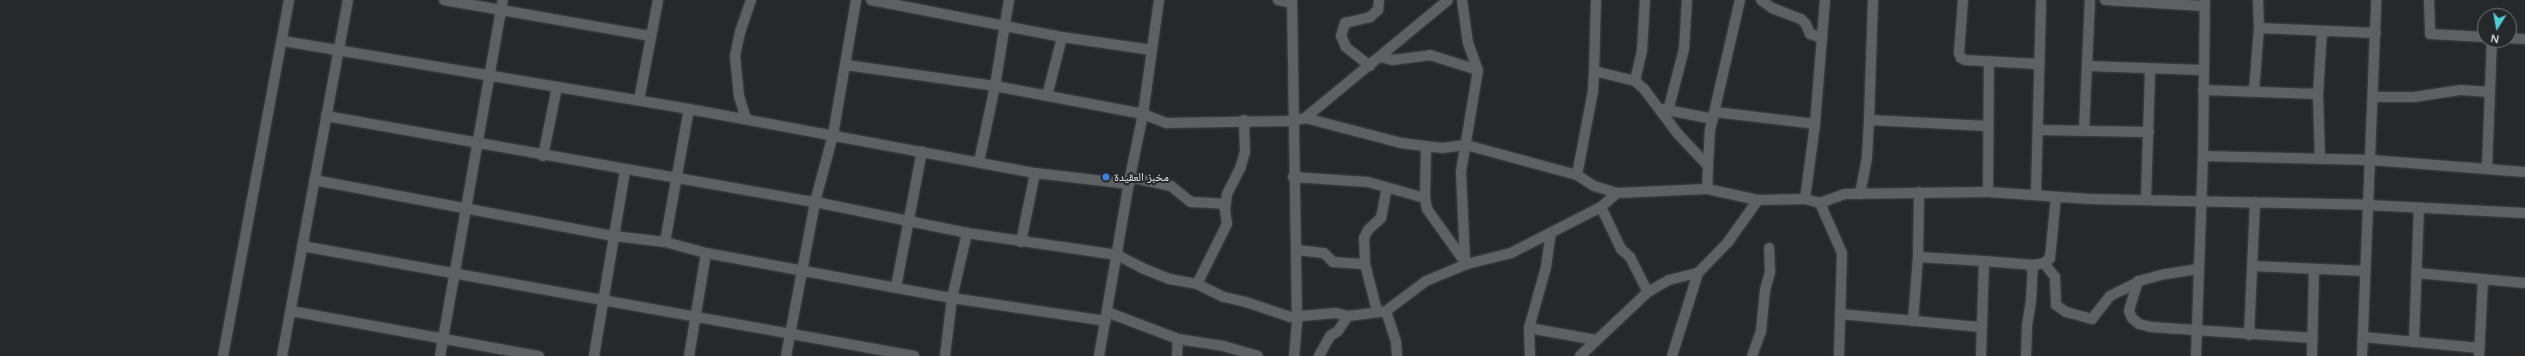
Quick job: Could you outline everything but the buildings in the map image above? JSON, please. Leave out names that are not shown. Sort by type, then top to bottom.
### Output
[{"type":"street","points":[[223,356],[289,0]]},
{"type":"street","points":[[282,356],[348,0]]},
{"type":"street","points":[[444,0],[503,4],[651,36]]},
{"type":"street","points":[[640,100],[658,0]]},
{"type":"street","points":[[746,119],[739,96],[735,56],[740,32],[751,0]]},
{"type":"street","points":[[786,356],[815,202],[833,135],[856,0]]},
{"type":"street","points":[[872,0],[1062,36],[1152,50]]},
{"type":"street","points":[[979,162],[995,86],[1003,25],[1008,0]]},
{"type":"street","points":[[1099,356],[1118,255],[1129,181],[1143,114],[1159,0]]},
{"type":"street","points":[[1278,0],[1292,2],[1293,177],[1297,316],[1294,356]]},
{"type":"street","points":[[1370,66],[1346,47],[1341,36],[1345,23],[1370,17],[1378,10],[1379,0]]},
{"type":"street","points":[[846,65],[995,86],[1143,114],[1171,123],[1244,120],[1293,121],[1305,118],[1381,57],[1448,0]]},
{"type":"street","points":[[1462,0],[1468,43],[1478,70],[1461,172],[1466,263]]},
{"type":"street","points":[[1577,175],[1591,99],[1594,71],[1596,0]]},
{"type":"street","points":[[1635,81],[1642,50],[1645,0]]},
{"type":"street","points":[[1665,110],[1684,49],[1687,0]]},
{"type":"street","points":[[1707,189],[1714,115],[1740,0]]},
{"type":"street","points":[[1761,0],[1772,8],[1801,19],[1806,24],[1810,34],[1822,38]]},
{"type":"street","points":[[1805,199],[1815,124],[1825,0]]},
{"type":"street","points":[[1860,194],[1866,158],[1869,120],[1873,0]]},
{"type":"street","points":[[1963,0],[1958,53],[1965,60],[2038,64]]},
{"type":"street","points":[[2036,194],[2038,64],[2041,0]]},
{"type":"street","points":[[2084,131],[2090,0]]},
{"type":"street","points":[[2105,0],[2204,3],[2203,156],[2200,200],[2196,356]]},
{"type":"street","points":[[2254,91],[2259,28],[2258,0]]},
{"type":"street","points":[[2362,356],[2364,272],[2371,160],[2376,0]]},
{"type":"street","points":[[2429,0],[2430,34],[2443,36],[2477,37]]},
{"type":"street","points":[[440,356],[453,275],[503,4]]},
{"type":"street","points":[[2259,28],[2376,33]]},
{"type":"street","points":[[2320,159],[2318,94],[2322,31]]},
{"type":"street","points":[[1047,96],[1062,36]]},
{"type":"street","points":[[282,40],[339,48],[489,77],[640,100],[1035,173],[1171,186],[1191,202],[1225,204]]},
{"type":"street","points":[[2487,168],[2492,48]]},
{"type":"street","points":[[1381,57],[1392,60],[1430,55],[1478,70]]},
{"type":"street","points":[[1988,192],[1989,62]]},
{"type":"street","points":[[2087,66],[2150,70],[2203,70]]},
{"type":"street","points":[[2146,199],[2150,70]]},
{"type":"street","points":[[1594,71],[1635,81],[1665,110],[1678,134],[1708,166]]},
{"type":"street","points":[[543,156],[557,87]]},
{"type":"street","points":[[2203,90],[2318,94]]},
{"type":"street","points":[[2373,97],[2414,97],[2461,90],[2490,92]]},
{"type":"street","points":[[665,242],[689,109]]},
{"type":"street","points":[[1665,110],[1815,124]]},
{"type":"street","points":[[326,116],[543,156],[815,202],[1021,242],[1118,255],[1142,268],[1169,279],[1196,284],[1224,297],[1246,302],[1284,315],[1297,316],[1336,313],[1348,316],[1382,311],[1426,281],[1466,263],[1512,253],[1601,207],[1617,193]]},
{"type":"street","points":[[1305,118],[1401,143],[1442,148],[1466,145],[1577,175],[1594,186],[1617,193],[1707,189],[1758,200],[1805,199],[1820,203],[1845,194],[1988,192],[2036,194],[2056,197],[2368,205],[2525,213]]},
{"type":"street","points":[[1196,284],[1227,224],[1225,204],[1245,152],[1244,120]]},
{"type":"street","points":[[1869,120],[1988,126]]},
{"type":"street","points":[[2038,130],[2149,132]]},
{"type":"street","points":[[1426,146],[1425,198],[1427,209],[1466,263]]},
{"type":"street","points":[[896,287],[922,151]]},
{"type":"street","points":[[2203,156],[2371,160],[2525,172]]},
{"type":"street","points":[[594,356],[602,301],[626,170]]},
{"type":"street","points":[[1021,242],[1035,173]]},
{"type":"street","points":[[1293,177],[1353,180],[1425,198]]},
{"type":"street","points":[[314,180],[614,236],[665,242],[706,253],[952,298],[1106,316],[1178,339],[1223,346],[1258,356]]},
{"type":"street","points":[[1387,188],[1381,218],[1365,233],[1365,264],[1382,311],[1396,342],[1397,356]]},
{"type":"street","points":[[1913,321],[1918,257],[1919,192]]},
{"type":"street","points":[[1918,257],[2033,265],[2044,264],[2050,258],[2056,197]]},
{"type":"street","points":[[1672,356],[1698,273],[1728,242],[1758,200]]},
{"type":"street","points":[[2249,335],[2255,202]]},
{"type":"street","points":[[1820,203],[1842,253],[1839,356]]},
{"type":"street","points":[[1601,207],[1620,249],[1630,257],[1648,292]]},
{"type":"street","points":[[2414,342],[2419,208]]},
{"type":"street","points":[[945,356],[952,298],[967,232]]},
{"type":"street","points":[[1530,356],[1529,328],[1546,267],[1551,232]]},
{"type":"street","points":[[302,246],[453,275],[914,356]]},
{"type":"street","points":[[1761,356],[1752,356],[1761,331],[1765,290],[1770,272],[1770,248]]},
{"type":"street","points":[[1296,250],[1320,252],[1333,262],[1365,264]]},
{"type":"street","points":[[689,356],[706,253]]},
{"type":"street","points":[[1981,356],[1984,262]]},
{"type":"street","points":[[2044,264],[2055,277],[2056,305],[2066,312],[2092,318],[2110,296],[2137,283],[2138,281],[2165,274],[2198,269]]},
{"type":"street","points":[[2026,356],[2027,326],[2031,300],[2033,265]]},
{"type":"street","points":[[2252,266],[2364,272]]},
{"type":"street","points":[[2312,356],[2314,269]]},
{"type":"street","points":[[1580,356],[1648,292],[1669,280],[1698,273]]},
{"type":"street","points":[[2417,273],[2525,283]]},
{"type":"street","points":[[2363,337],[2414,342],[2479,352],[2483,279]]},
{"type":"street","points":[[2137,283],[2129,311],[2132,318],[2139,324],[2196,332],[2313,338]]},
{"type":"street","points":[[291,311],[539,356]]},
{"type":"street","points":[[1840,314],[1981,327]]},
{"type":"street","points":[[1319,356],[1330,336],[1348,316]]},
{"type":"street","points":[[1529,328],[1596,340]]},
{"type":"street","points":[[1177,356],[1178,339]]},
{"type":"place","name":"مخبز العقيدة","points":[[1106,177]]}]
